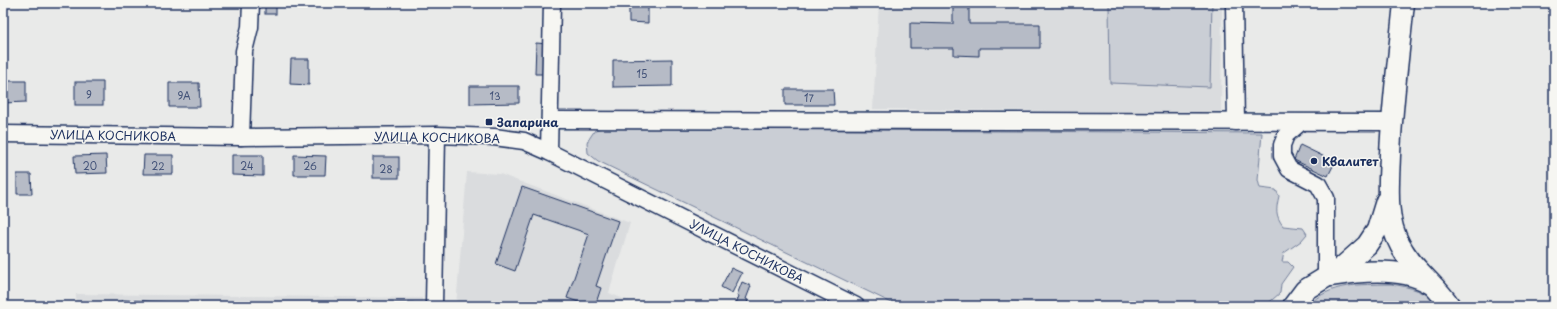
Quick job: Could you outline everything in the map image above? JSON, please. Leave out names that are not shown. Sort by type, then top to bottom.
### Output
[{"type":"main road","points":[[1404,3],[1391,122],[1389,189],[1392,223],[1395,235],[1406,254],[1421,274],[1440,292],[1450,306]]},
{"type":"main road","points":[[1293,306],[1305,290],[1353,258],[1373,238],[1389,189]]},
{"type":"main road","points":[[1326,277],[1360,273],[1401,273],[1422,279],[1432,285]]},
{"type":"street","points":[[241,137],[244,51],[250,28],[251,3]]},
{"type":"street","points":[[549,152],[552,3]]},
{"type":"street","points":[[1234,3],[1236,122]]},
{"type":"street","points":[[550,120],[1300,123],[1391,122]]},
{"type":"street","points":[[1300,123],[1286,135],[1282,145],[1282,156],[1289,169],[1318,184],[1325,193],[1327,203],[1326,277]]},
{"type":"street","name":"УЛИЦА КОСНИКОВА","points":[[3,134],[241,137],[437,135],[494,136],[510,138],[524,141],[549,152],[856,306]]},
{"type":"street","points":[[434,306],[437,135]]},
{"type":"shaded area","points":[[879,3],[1222,3],[1221,113],[873,109]]},
{"type":"shaded area","points":[[1109,3],[1212,3],[1210,87],[1110,83]]},
{"type":"shaded area","points":[[603,128],[1262,133],[1258,180],[1260,188],[1276,190],[1279,196],[1277,215],[1283,226],[1303,228],[1307,234],[1301,241],[1284,253],[1282,262],[1288,262],[1293,267],[1281,284],[1280,293],[1265,306],[898,306],[598,161],[588,153],[587,142],[595,130]]},
{"type":"shaded area","points":[[467,172],[500,174],[630,223],[609,293],[641,306],[456,306]]},
{"type":"shaded area","points":[[1391,284],[1418,290],[1430,297],[1440,306],[1307,306],[1316,298],[1346,286]]},
{"type":"shaded area","points":[[76,294],[422,298],[422,306],[76,306]]},
{"type":"building","points":[[265,3],[276,3],[276,14],[265,14]]},
{"type":"building","points":[[629,3],[648,3],[648,23],[629,22]]},
{"type":"building","points":[[953,3],[969,3],[969,24],[1040,24],[1040,48],[979,48],[979,56],[954,55],[954,48],[910,48],[910,23],[953,24]]},
{"type":"building","points":[[536,43],[548,44],[547,74],[535,74]]},
{"type":"building","points":[[291,59],[309,59],[309,85],[290,84]]},
{"type":"building","points":[[672,59],[672,86],[613,87],[613,60]]},
{"type":"building","points":[[3,81],[26,81],[26,102],[3,103]]},
{"type":"building","points":[[75,82],[103,82],[103,105],[75,105]]},
{"type":"building","points":[[169,83],[199,83],[200,107],[169,107]]},
{"type":"building","points":[[470,86],[519,86],[519,103],[470,104]]},
{"type":"building","points":[[785,89],[833,89],[834,105],[785,105]]},
{"type":"building","name":"Квалитет","points":[[1300,145],[1335,162],[1328,176],[1294,160]]},
{"type":"building","points":[[106,155],[107,173],[75,174],[74,156]]},
{"type":"building","points":[[144,155],[173,155],[173,174],[143,174]]},
{"type":"building","points":[[232,155],[263,155],[263,176],[232,175]]},
{"type":"building","points":[[294,155],[326,156],[325,175],[294,175]]},
{"type":"building","points":[[373,157],[399,157],[399,178],[373,178]]},
{"type":"building","points":[[17,174],[31,174],[32,194],[17,194]]},
{"type":"building","points":[[522,187],[618,221],[596,286],[601,288],[595,306],[590,306],[567,298],[589,234],[534,215],[515,271],[496,264]]},
{"type":"building","points":[[731,268],[742,273],[732,293],[721,287]]},
{"type":"building","points":[[742,282],[751,286],[746,299],[748,300],[746,306],[735,306],[739,296],[737,295]]},
{"type":"building","points":[[123,300],[214,305],[214,306],[123,306]]},
{"type":"building","points":[[390,303],[413,303],[413,306],[390,306]]},
{"type":"place","name":"Запарина","points":[[489,122]]},
{"type":"place","name":"Квалитет","points":[[1314,161]]}]
